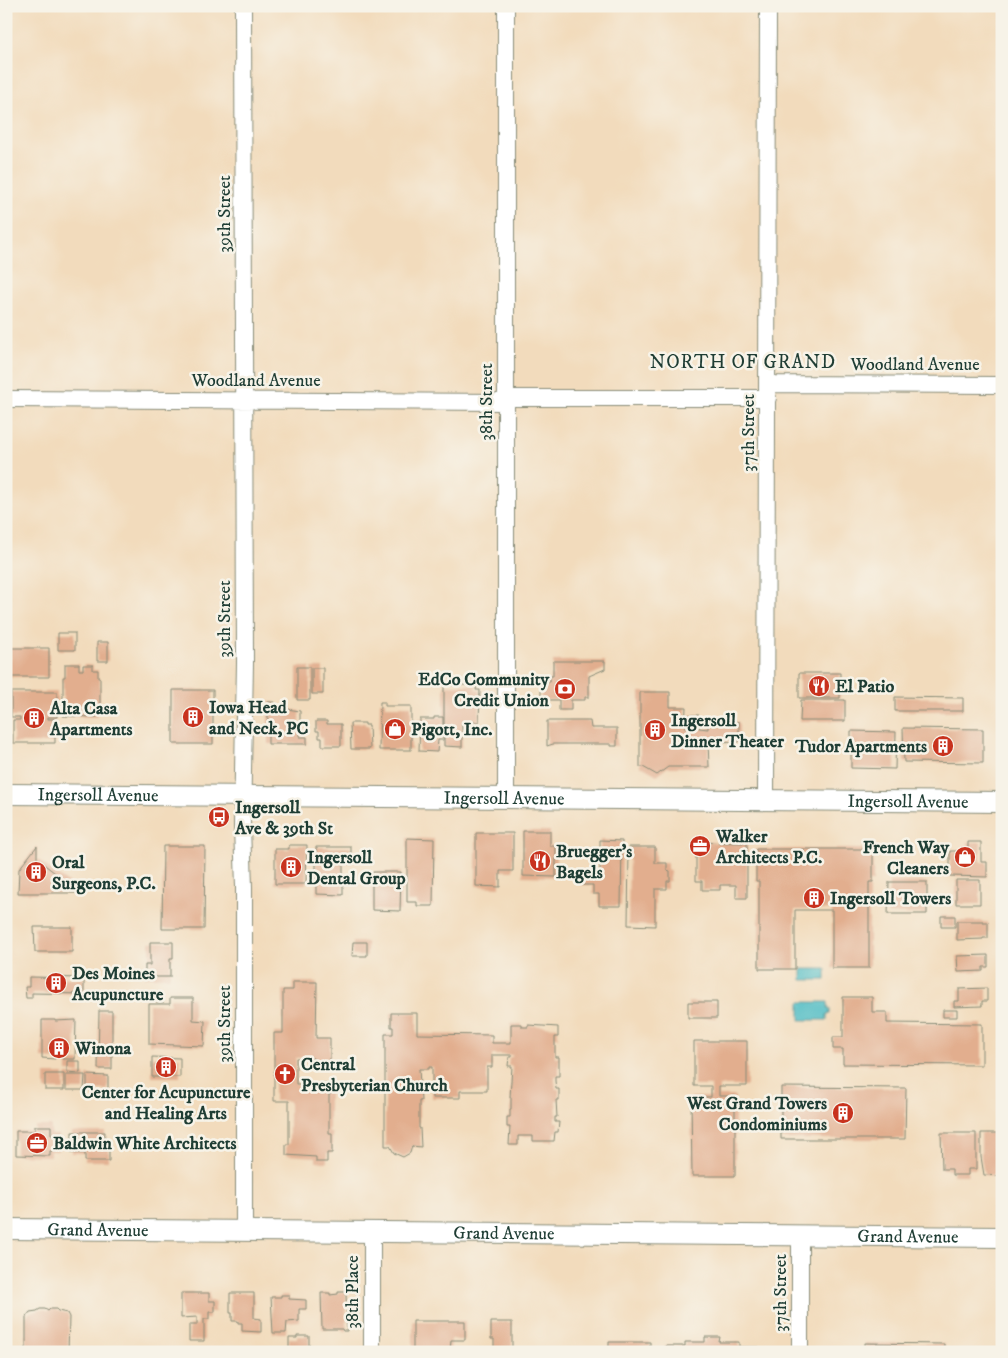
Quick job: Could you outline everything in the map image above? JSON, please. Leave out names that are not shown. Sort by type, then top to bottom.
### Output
[{"type":"main road","name":"Ingersoll Avenue","points":[[6,794],[1002,802]]},
{"type":"main road","name":"Grand Avenue","points":[[6,1229],[1002,1236]]},
{"type":"street","name":"39th Street","points":[[243,6],[244,695],[242,796],[244,887],[244,1232]]},
{"type":"street","name":"38th Street","points":[[506,6],[506,798]]},
{"type":"street","name":"37th Street","points":[[766,800],[768,6]]},
{"type":"street","name":"Woodland Avenue","points":[[6,399],[506,400],[1002,384]]},
{"type":"street","name":"38th Place","points":[[372,1233],[372,1352]]},
{"type":"street","name":"37th Street","points":[[800,1235],[800,1352]]},
{"type":"water","points":[[802,969],[826,969],[826,980],[802,980]]},
{"type":"water","points":[[800,1002],[828,1002],[830,1014],[827,1014],[827,1020],[800,1020]]},
{"type":"building","points":[[58,633],[75,633],[75,650],[58,650]]},
{"type":"building","points":[[97,642],[108,642],[108,661],[97,661]]},
{"type":"building","points":[[10,648],[49,648],[49,677],[10,677]]},
{"type":"building","name":"EdCo Community Credit Union","points":[[553,661],[605,661],[605,669],[589,676],[589,697],[585,697],[585,700],[571,700],[571,710],[559,710],[559,700],[541,700],[541,682],[550,682],[550,676],[553,676]]},
{"type":"building","points":[[65,664],[79,664],[79,670],[83,670],[83,665],[93,665],[93,670],[98,670],[98,678],[100,678],[100,708],[97,708],[97,717],[63,716]]},
{"type":"building","points":[[297,667],[310,667],[310,700],[297,700]]},
{"type":"building","points":[[312,668],[323,668],[323,694],[312,694]]},
{"type":"building","name":"El Patio","points":[[799,673],[840,673],[840,698],[799,698]]},
{"type":"building","points":[[444,685],[477,685],[476,690],[480,690],[479,722],[462,722],[462,747],[444,746]]},
{"type":"building","name":"Iowa Head and Neck, PC","points":[[173,690],[213,690],[213,744],[173,744]]},
{"type":"building","name":"Alta Casa Apartments","points":[[11,692],[57,692],[57,717],[48,717],[48,719],[55,719],[55,743],[13,743],[13,720],[20,720],[20,717],[11,717]]},
{"type":"building","points":[[640,692],[670,692],[670,707],[686,707],[685,728],[689,728],[689,715],[699,715],[699,728],[708,729],[708,720],[739,722],[739,742],[708,741],[709,767],[668,767],[657,775],[640,767]]},
{"type":"building","points":[[895,697],[963,698],[963,711],[895,711]]},
{"type":"building","points":[[801,700],[845,700],[845,721],[800,721]]},
{"type":"building","points":[[268,702],[275,702],[275,707],[278,711],[287,711],[287,709],[300,711],[300,737],[307,737],[307,744],[268,744]]},
{"type":"building","name":"Pigott, Inc.","points":[[380,702],[385,702],[385,706],[411,706],[411,750],[379,750]]},
{"type":"building","points":[[434,717],[443,717],[443,740],[438,740],[437,752],[419,751],[420,719],[434,719]]},
{"type":"building","points":[[316,721],[327,721],[327,724],[341,724],[341,746],[322,746],[322,738],[319,738],[319,731],[316,731]]},
{"type":"building","points":[[547,721],[590,721],[591,728],[617,728],[617,746],[611,746],[611,744],[553,744],[547,746]]},
{"type":"building","points":[[350,723],[365,723],[365,725],[369,725],[370,749],[351,749]]},
{"type":"building","name":"Tudor Apartments","points":[[903,728],[983,729],[983,763],[904,762]]},
{"type":"building","points":[[851,731],[896,732],[895,769],[851,768]]},
{"type":"building","name":"Bruegger's Bagels","points":[[523,831],[550,831],[550,846],[556,846],[556,877],[523,876]]},
{"type":"building","points":[[476,833],[513,833],[513,871],[500,871],[500,887],[476,886]]},
{"type":"building","points":[[407,838],[434,839],[433,906],[417,906],[417,902],[407,902]]},
{"type":"building","points":[[600,840],[622,841],[621,906],[599,906],[599,894],[593,894],[593,885],[580,885],[580,872],[598,872],[598,875],[600,875]]},
{"type":"building","points":[[696,842],[747,843],[747,898],[736,898],[736,885],[720,885],[720,890],[702,890],[702,881],[696,881]]},
{"type":"building","name":"French Way Cleaners","points":[[968,842],[981,842],[981,862],[987,862],[987,877],[950,876],[950,851],[968,851]]},
{"type":"building","name":"Ingersoll Dental Group","points":[[289,845],[307,845],[306,884],[275,884],[275,849],[289,849]]},
{"type":"building","name":"Oral Surgeons, P.C.","points":[[37,846],[37,859],[81,893],[18,893],[19,869]]},
{"type":"building","points":[[163,846],[205,846],[204,929],[162,929]]},
{"type":"building","points":[[316,847],[351,847],[351,863],[343,863],[343,895],[316,894]]},
{"type":"building","points":[[629,847],[655,847],[655,863],[667,863],[667,870],[670,871],[670,881],[667,881],[667,889],[655,889],[655,926],[628,925]]},
{"type":"building","name":"Ingersoll Towers","points":[[756,849],[873,849],[873,882],[869,882],[869,968],[832,968],[832,910],[795,910],[795,969],[759,969],[759,881],[756,881]]},
{"type":"building","points":[[372,872],[401,872],[400,911],[372,910]]},
{"type":"building","points":[[956,880],[980,880],[980,904],[956,904]]},
{"type":"building","points":[[889,882],[927,882],[927,914],[888,914]]},
{"type":"building","points":[[941,916],[955,916],[955,927],[941,927]]},
{"type":"building","points":[[957,921],[988,922],[988,938],[957,940]]},
{"type":"building","points":[[34,927],[72,927],[72,952],[35,952]]},
{"type":"building","points":[[150,942],[173,942],[173,959],[170,959],[170,977],[145,977],[145,965],[150,965]]},
{"type":"building","points":[[353,942],[367,942],[367,956],[352,956]]},
{"type":"building","points":[[988,955],[988,967],[983,967],[983,971],[958,972],[957,956]]},
{"type":"building","name":"Des Moines Acupuncture","points":[[29,977],[84,978],[84,994],[32,993],[32,998],[26,998],[25,987],[29,987]]},
{"type":"building","name":"Central Presbyterian Church","points":[[293,982],[317,982],[316,1038],[330,1038],[330,1065],[313,1064],[313,1058],[296,1058],[296,1084],[331,1084],[331,1094],[329,1094],[329,1133],[332,1133],[332,1153],[327,1153],[327,1162],[316,1162],[316,1157],[286,1155],[286,1144],[289,1144],[289,1101],[274,1101],[274,1033],[283,1033],[283,990],[293,990]]},
{"type":"building","points":[[987,988],[987,1001],[982,1001],[982,1006],[954,1007],[954,1001],[959,1001],[959,989]]},
{"type":"building","points":[[843,997],[872,997],[872,1012],[887,1012],[887,1023],[982,1024],[982,1065],[843,1064],[843,1049],[833,1049],[833,1037],[843,1037]]},
{"type":"building","points":[[170,998],[193,998],[193,1020],[205,1021],[204,1046],[149,1044],[149,1004],[170,1004]]},
{"type":"building","points":[[688,1002],[717,1002],[717,1018],[688,1018]]},
{"type":"building","points":[[943,1010],[957,1010],[957,1017],[943,1017]]},
{"type":"building","points":[[99,1011],[112,1011],[112,1069],[98,1069]]},
{"type":"building","points":[[391,1013],[417,1013],[417,1034],[492,1035],[492,1043],[511,1043],[511,1024],[522,1024],[522,1027],[528,1027],[528,1025],[558,1027],[558,1037],[555,1037],[555,1057],[559,1057],[559,1076],[555,1076],[555,1081],[556,1089],[559,1089],[559,1100],[556,1100],[557,1117],[555,1117],[555,1122],[559,1122],[558,1132],[555,1132],[554,1141],[533,1141],[533,1136],[518,1136],[518,1145],[509,1145],[510,1127],[507,1127],[507,1117],[510,1117],[511,1109],[512,1066],[508,1066],[509,1057],[512,1057],[512,1055],[492,1055],[492,1067],[487,1067],[487,1091],[460,1091],[460,1098],[432,1098],[432,1067],[429,1067],[429,1069],[419,1069],[421,1101],[419,1101],[419,1128],[421,1147],[412,1146],[410,1153],[403,1157],[394,1153],[390,1146],[385,1146],[385,1034],[393,1034]]},
{"type":"building","name":"Winona","points":[[42,1020],[76,1020],[75,1059],[62,1059],[62,1057],[55,1057],[55,1059],[42,1058]]},
{"type":"building","points":[[694,1041],[747,1041],[747,1086],[719,1086],[719,1096],[735,1096],[735,1176],[692,1176],[691,1097],[711,1097],[711,1086],[694,1086]]},
{"type":"building","name":"Center for Acupuncture and Healing Arts","points":[[152,1057],[180,1058],[180,1077],[152,1077]]},
{"type":"building","points":[[67,1061],[80,1061],[80,1073],[67,1072]]},
{"type":"building","points":[[45,1074],[64,1074],[64,1090],[45,1090]]},
{"type":"building","points":[[66,1075],[85,1075],[84,1090],[66,1090]]},
{"type":"building","points":[[87,1075],[108,1076],[108,1090],[87,1090]]},
{"type":"building","name":"West Grand Towers Condominiums","points":[[781,1087],[906,1088],[905,1139],[781,1139]]},
{"type":"building","name":"Baldwin White Architects","points":[[35,1126],[51,1126],[51,1135],[58,1135],[58,1151],[50,1151],[50,1156],[16,1155],[16,1131],[35,1131]]},
{"type":"building","points":[[72,1132],[105,1132],[104,1143],[109,1144],[109,1161],[85,1161],[85,1153],[72,1153]]},
{"type":"building","points":[[941,1133],[976,1133],[976,1169],[968,1169],[968,1175],[952,1175],[952,1169],[942,1169]]},
{"type":"building","points":[[981,1133],[1001,1133],[1001,1176],[984,1175],[981,1157]]},
{"type":"building","points":[[338,1292],[346,1292],[347,1331],[342,1329],[322,1329],[321,1293],[330,1293],[330,1295],[338,1294]]},
{"type":"building","points":[[181,1293],[209,1293],[209,1301],[215,1301],[215,1312],[209,1312],[209,1319],[204,1319],[204,1341],[189,1341],[189,1325],[197,1325],[197,1317],[181,1318]]},
{"type":"building","points":[[230,1293],[254,1293],[254,1318],[261,1319],[261,1332],[242,1331],[242,1323],[232,1321]]},
{"type":"building","points":[[281,1295],[289,1295],[289,1299],[306,1300],[306,1309],[299,1309],[299,1321],[287,1322],[286,1333],[273,1333],[271,1297],[281,1297]]},
{"type":"building","points":[[40,1309],[48,1311],[56,1309],[67,1313],[69,1317],[68,1352],[26,1352],[26,1317],[30,1312]]},
{"type":"building","points":[[413,1321],[465,1321],[465,1340],[451,1340],[450,1352],[413,1352]]},
{"type":"building","points":[[491,1322],[512,1322],[512,1352],[494,1352],[494,1339],[491,1339]]},
{"type":"building","points":[[297,1336],[309,1336],[309,1352],[289,1352],[289,1338],[297,1338]]},
{"type":"building","points":[[705,1337],[720,1337],[719,1342],[739,1342],[739,1347],[759,1347],[759,1352],[665,1352],[665,1346],[685,1346],[685,1342],[705,1342]]},
{"type":"building","points":[[609,1342],[650,1342],[650,1352],[609,1352]]},
{"type":"building","points":[[865,1343],[944,1344],[944,1349],[952,1349],[952,1352],[865,1352]]},
{"type":"place","name":"El Patio","points":[[819,686]]},
{"type":"place","name":"EdCo Community Credit Union","points":[[565,689]]},
{"type":"place","name":"Iowa Head and Neck, PC","points":[[193,717]]},
{"type":"place","name":"Alta Casa Apartments","points":[[34,718]]},
{"type":"place","name":"Pigott, Inc.","points":[[395,729]]},
{"type":"place","name":"Ingersoll Dinner Theater","points":[[655,730]]},
{"type":"place","name":"Tudor Apartments","points":[[943,746]]},
{"type":"place","name":"Ingersoll Ave & 39th St","points":[[219,817]]},
{"type":"place","name":"Walker Architects P.C.","points":[[700,846]]},
{"type":"place","name":"French Way Cleaners","points":[[965,857]]},
{"type":"place","name":"Bruegger's Bagels","points":[[540,861]]},
{"type":"place","name":"Ingersoll Dental Group","points":[[291,867]]},
{"type":"place","name":"Oral Surgeons, P.C.","points":[[36,872]]},
{"type":"place","name":"Ingersoll Towers","points":[[814,898]]},
{"type":"place","name":"Des Moines Acupuncture","points":[[56,983]]},
{"type":"place","name":"Winona","points":[[59,1048]]},
{"type":"place","name":"Center for Acupuncture and Healing Arts","points":[[166,1067]]},
{"type":"place","name":"Central Presbyterian Church","points":[[285,1074]]},
{"type":"place","name":"West Grand Towers Condominiums","points":[[843,1113]]},
{"type":"place","name":"Baldwin White Architects","points":[[37,1143]]},
{"type":"district","name":"NORTH OF GRAND","points":[[743,361]]}]
